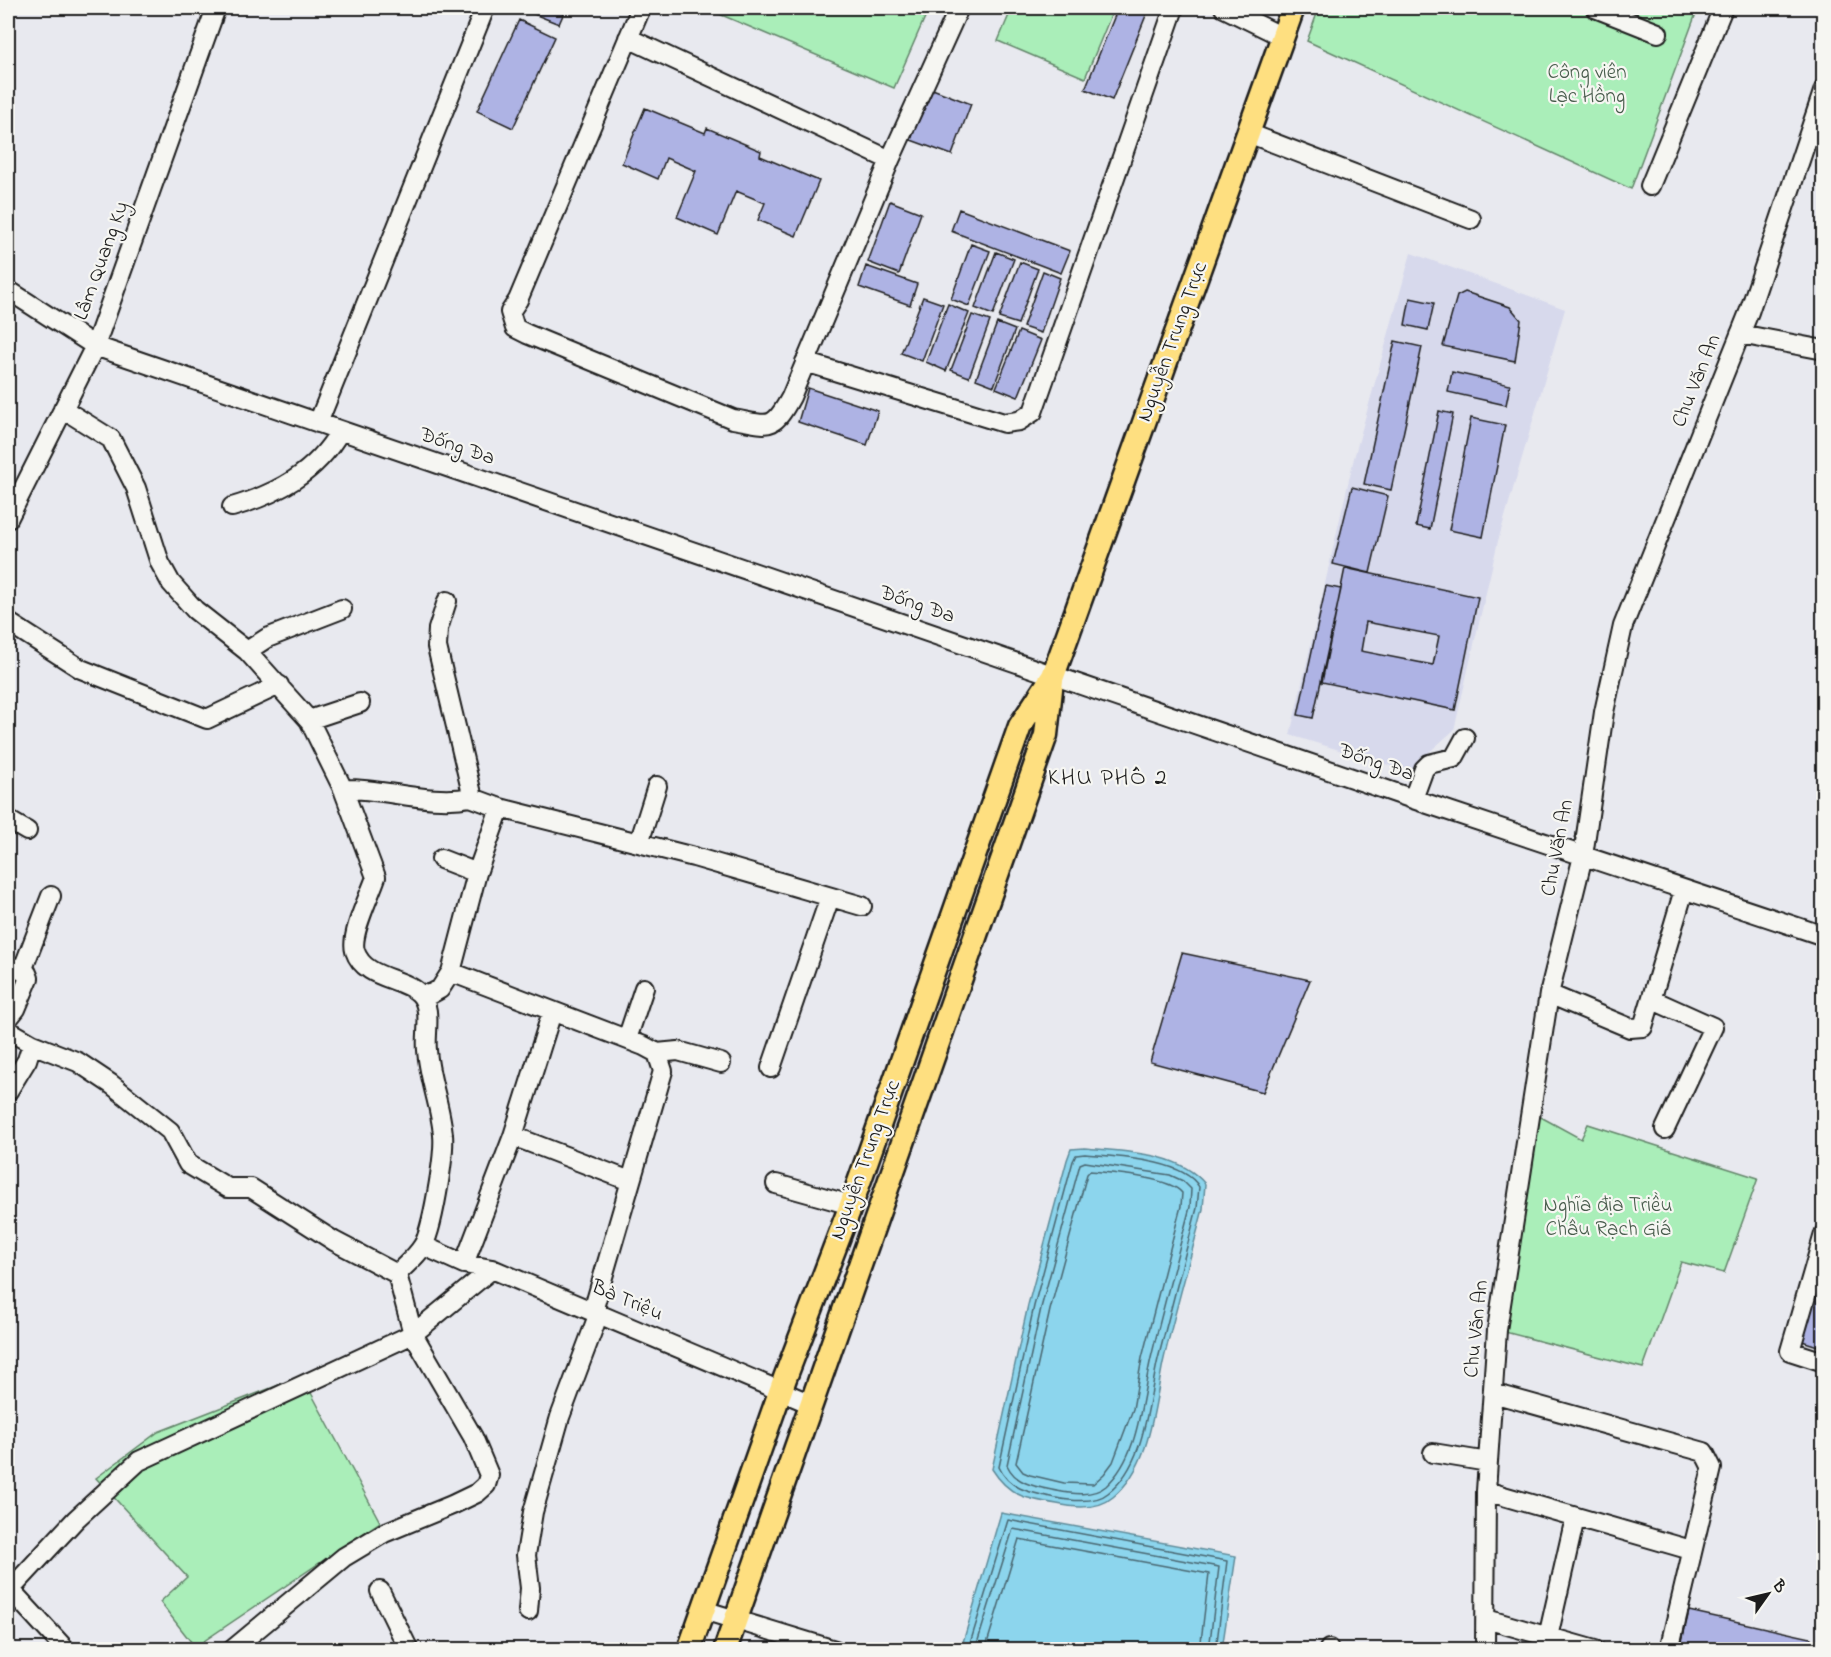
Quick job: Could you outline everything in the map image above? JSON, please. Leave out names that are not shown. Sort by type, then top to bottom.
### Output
[{"type":"main road","name":"Nguyễn Trung Trực","points":[[725,1650],[1046,735],[1053,676],[1293,8]]},
{"type":"main road","name":"Nguyễn Trung Trực","points":[[689,1650],[780,1391],[851,1205],[1020,726],[1053,676]]},
{"type":"street","name":"Lâm Quang Ky","points":[[8,519],[96,346],[216,8]]},
{"type":"street","points":[[318,423],[485,8]]},
{"type":"street","points":[[641,8],[518,300],[510,312],[515,328],[733,418],[767,424],[779,420],[890,160],[959,8]]},
{"type":"street","points":[[805,362],[1004,423],[1019,421],[1034,412],[1174,8]]},
{"type":"street","points":[[1224,8],[1283,37]]},
{"type":"street","points":[[1595,8],[1658,33]]},
{"type":"street","points":[[1650,186],[1723,8]]},
{"type":"street","points":[[628,38],[890,160]]},
{"type":"street","name":"Chu Văn An","points":[[1485,1650],[1486,1491],[1497,1330],[1549,994],[1583,856],[1604,712],[1623,626],[1740,334],[1824,89]]},
{"type":"street","points":[[1248,133],[1471,219]]},
{"type":"street","name":"Đống Đa","points":[[8,290],[96,346],[1413,799],[1824,936]]},
{"type":"street","points":[[1740,334],[1824,350]]},
{"type":"street","points":[[63,409],[111,439],[136,488],[160,563],[171,583],[195,610],[247,651],[309,720],[343,789],[376,877],[354,946],[360,962],[379,975],[418,993],[429,995],[440,989],[451,972],[477,873],[500,808]]},
{"type":"street","points":[[232,507],[267,497],[314,465],[328,452],[340,431]]},
{"type":"street","points":[[447,601],[438,629],[437,647],[471,797]]},
{"type":"street","points":[[247,651],[267,638],[342,609]]},
{"type":"street","points":[[8,622],[81,669],[207,719],[279,685]]},
{"type":"street","points":[[309,720],[360,703]]},
{"type":"street","points":[[1413,799],[1424,770],[1435,761],[1454,758],[1466,738]]},
{"type":"street","points":[[639,843],[657,786]]},
{"type":"street","points":[[343,789],[366,789],[455,800],[471,797],[500,808],[639,843],[862,906]]},
{"type":"street","points":[[8,820],[27,831]]},
{"type":"street","points":[[441,859],[477,873]]},
{"type":"street","points":[[1549,994],[1630,1028],[1643,1027],[1653,1000],[1684,890]]},
{"type":"street","points":[[8,1019],[16,1009],[30,978],[15,968],[51,896]]},
{"type":"street","points":[[771,1068],[830,897]]},
{"type":"street","points":[[451,972],[627,1039],[657,1053],[678,1051],[721,1063]]},
{"type":"street","points":[[627,1039],[644,988]]},
{"type":"street","points":[[397,1274],[424,1246],[438,1184],[443,1136],[426,1048],[427,1008],[418,993]]},
{"type":"street","points":[[1653,1000],[1713,1027],[1665,1129]]},
{"type":"street","points":[[464,1264],[513,1136],[552,1012]]},
{"type":"street","points":[[8,1030],[32,1044],[78,1062],[111,1084],[170,1131],[188,1164],[228,1188],[251,1188],[334,1241],[397,1274],[413,1334],[473,1437],[489,1475],[486,1485],[452,1505],[384,1533],[344,1557],[232,1650]]},
{"type":"street","points":[[8,1091],[27,1060],[32,1044]]},
{"type":"street","points":[[528,1611],[530,1588],[526,1555],[533,1512],[560,1417],[596,1312],[630,1181],[663,1071],[657,1053]]},
{"type":"street","points":[[513,1136],[630,1181]]},
{"type":"street","points":[[776,1184],[851,1205]]},
{"type":"street","points":[[1824,1234],[1790,1351],[1824,1362]]},
{"type":"street","name":"Bà Triệu","points":[[424,1246],[464,1264],[492,1269],[811,1404]]},
{"type":"street","points":[[66,1650],[9,1588],[76,1519],[139,1461],[413,1334],[492,1269]]},
{"type":"street","points":[[1493,1393],[1704,1452],[1712,1468],[1669,1650]]},
{"type":"street","points":[[1433,1454],[1488,1462]]},
{"type":"street","points":[[1486,1491],[1691,1550]]},
{"type":"street","points":[[1548,1637],[1575,1518]]},
{"type":"street","points":[[380,1591],[409,1650]]},
{"type":"street","points":[[703,1610],[835,1650]]},
{"type":"street","points":[[1486,1619],[1594,1650]]},
{"type":"shaded area","points":[[1411,253],[1565,309],[1498,541],[1454,730],[1408,771],[1290,735],[1354,458]]},
{"type":"green space","points":[[705,8],[929,8],[894,88]]},
{"type":"green space","points":[[1012,8],[1114,8],[1085,78],[998,41]]},
{"type":"green space","name":"Công viên Lạc Hồng","points":[[1319,8],[1698,8],[1631,189],[1307,41]]},
{"type":"green space","name":"Nghĩa địa Triều Châu Rạch Giá","points":[[1539,1116],[1581,1139],[1588,1124],[1758,1178],[1724,1273],[1681,1262],[1643,1368],[1505,1332]]},
{"type":"green space","points":[[302,1376],[380,1522],[195,1647],[160,1602],[187,1577],[96,1478],[158,1432]]},
{"type":"water","points":[[1071,1149],[1133,1152],[1165,1159],[1194,1173],[1205,1184],[1203,1209],[1163,1363],[1149,1435],[1143,1453],[1126,1484],[1113,1497],[1100,1504],[1079,1507],[1019,1495],[1005,1485],[992,1469],[1028,1305],[1067,1160]]},
{"type":"water","points":[[1001,1513],[1236,1556],[1222,1649],[961,1649]]},
{"type":"building","points":[[519,8],[566,8],[559,24]]},
{"type":"building","points":[[1118,8],[1149,8],[1112,100],[1085,89]]},
{"type":"building","points":[[519,20],[555,37],[513,128],[477,111]]},
{"type":"building","points":[[930,88],[971,104],[952,155],[911,140]]},
{"type":"building","points":[[645,108],[705,133],[707,128],[761,151],[760,156],[819,181],[796,236],[758,220],[765,203],[736,191],[718,235],[677,217],[696,171],[666,158],[658,179],[622,163]]},
{"type":"building","points":[[890,201],[921,213],[899,274],[868,262]]},
{"type":"building","points":[[959,209],[1070,251],[1061,273],[951,231]]},
{"type":"building","points":[[971,244],[990,251],[969,306],[951,299]]},
{"type":"building","points":[[996,252],[1014,259],[993,315],[975,308]]},
{"type":"building","points":[[1020,262],[1038,269],[1018,324],[999,318]]},
{"type":"building","points":[[866,266],[917,284],[910,305],[859,287]]},
{"type":"building","points":[[1043,271],[1060,278],[1041,333],[1023,327]]},
{"type":"building","points":[[1465,292],[1510,307],[1521,320],[1515,361],[1443,346],[1457,296]]},
{"type":"building","points":[[923,297],[943,304],[922,361],[901,353]]},
{"type":"building","points":[[1410,298],[1434,303],[1428,330],[1405,325]]},
{"type":"building","points":[[948,304],[969,313],[946,371],[926,362]]},
{"type":"building","points":[[972,315],[990,321],[969,377],[951,370]]},
{"type":"building","points":[[997,323],[1015,330],[994,386],[976,379]]},
{"type":"building","points":[[1019,331],[1041,340],[1018,397],[996,388]]},
{"type":"building","points":[[1395,341],[1422,347],[1391,490],[1364,484]]},
{"type":"building","points":[[1452,372],[1510,385],[1506,405],[1448,392]]},
{"type":"building","points":[[808,388],[878,411],[867,445],[798,422]]},
{"type":"building","points":[[1439,411],[1453,414],[1430,529],[1416,526]]},
{"type":"building","points":[[1471,418],[1505,425],[1483,537],[1449,530]]},
{"type":"building","points":[[1352,487],[1388,496],[1370,573],[1333,564]]},
{"type":"building","points":[[1345,568],[1478,597],[1455,710],[1322,682]],"holes":[[[1366,622],[1439,636],[1433,665],[1361,651]]]},
{"type":"building","points":[[1326,586],[1341,589],[1313,718],[1298,715]]},
{"type":"building","points":[[1182,953],[1310,980],[1263,1092],[1150,1062]]},
{"type":"building","points":[[1824,1267],[1824,1348],[1802,1341]]},
{"type":"building","points":[[1689,1611],[1811,1638],[1809,1650],[1680,1650]]},
{"type":"district","name":"KHU PHỐ 2","points":[[1108,778]]}]
